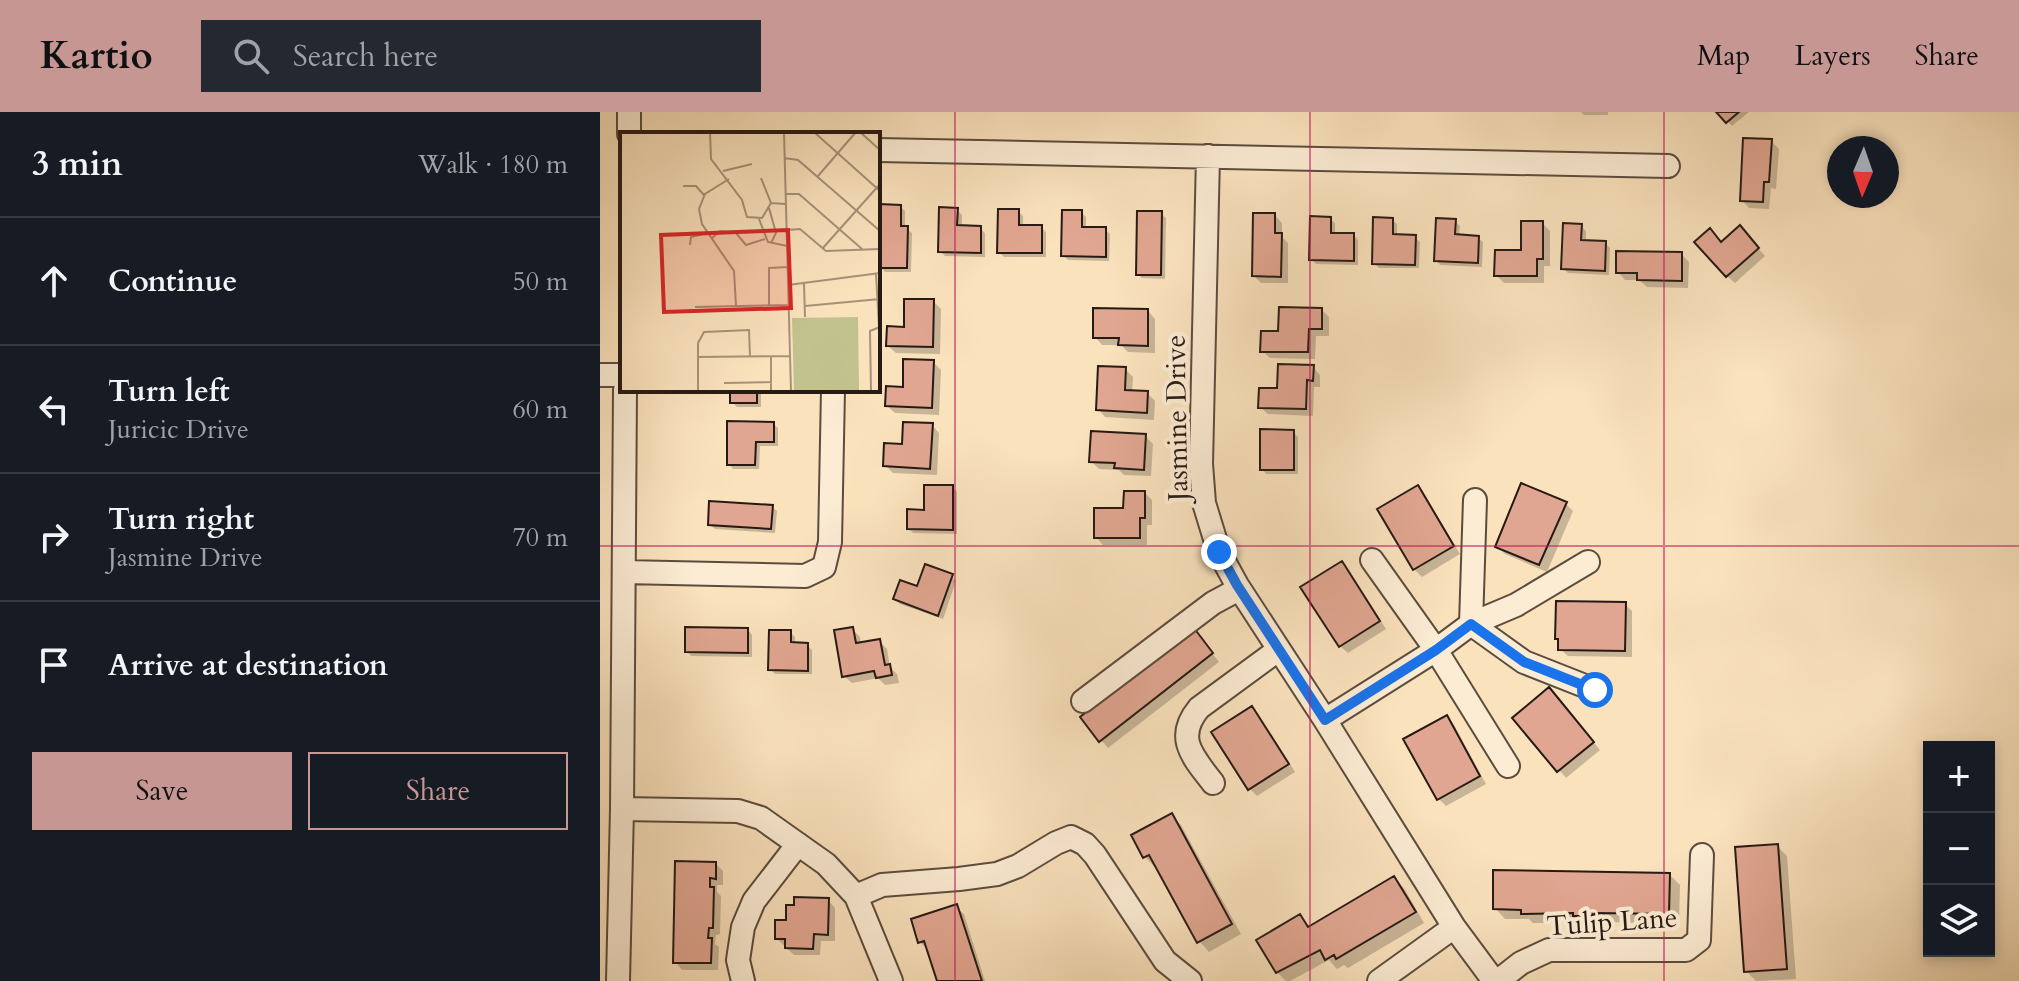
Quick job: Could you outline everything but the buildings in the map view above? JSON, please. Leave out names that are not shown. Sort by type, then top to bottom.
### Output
[{"type":"street","points":[[880,150],[1668,166]]},
{"type":"street","name":"Jasmine Drive","points":[[1208,156],[1201,464],[1204,503],[1219,552],[1239,589],[1454,927],[1496,981]]},
{"type":"street","points":[[618,981],[625,392]]},
{"type":"street","points":[[624,572],[805,576],[824,567],[830,542],[833,392]]},
{"type":"street","points":[[1471,624],[1475,500]]},
{"type":"street","points":[[1372,560],[1436,650],[1508,766]]},
{"type":"street","points":[[1325,720],[1436,650],[1471,624],[1516,605],[1588,562]]},
{"type":"street","points":[[1083,701],[1213,603],[1239,589]]},
{"type":"street","points":[[1471,624],[1524,662],[1595,690]]},
{"type":"street","points":[[1213,783],[1194,757],[1186,735],[1190,719],[1199,708],[1278,650]]},
{"type":"street","points":[[622,809],[738,811],[761,818],[826,864],[856,896],[891,981]]},
{"type":"street","points":[[856,896],[882,885],[997,874],[1071,837],[1085,844],[1095,855],[1165,961],[1190,981]]},
{"type":"street","points":[[743,981],[738,960],[743,927],[754,901],[798,844]]},
{"type":"street","name":"Tulip Lane","points":[[1496,981],[1521,963],[1549,950],[1686,950],[1699,940],[1702,855]]},
{"type":"street","points":[[1379,981],[1454,927]]},
{"type":"route","points":[[1219,552],[1325,720],[1436,650],[1471,624],[1524,662],[1595,690]]}]
